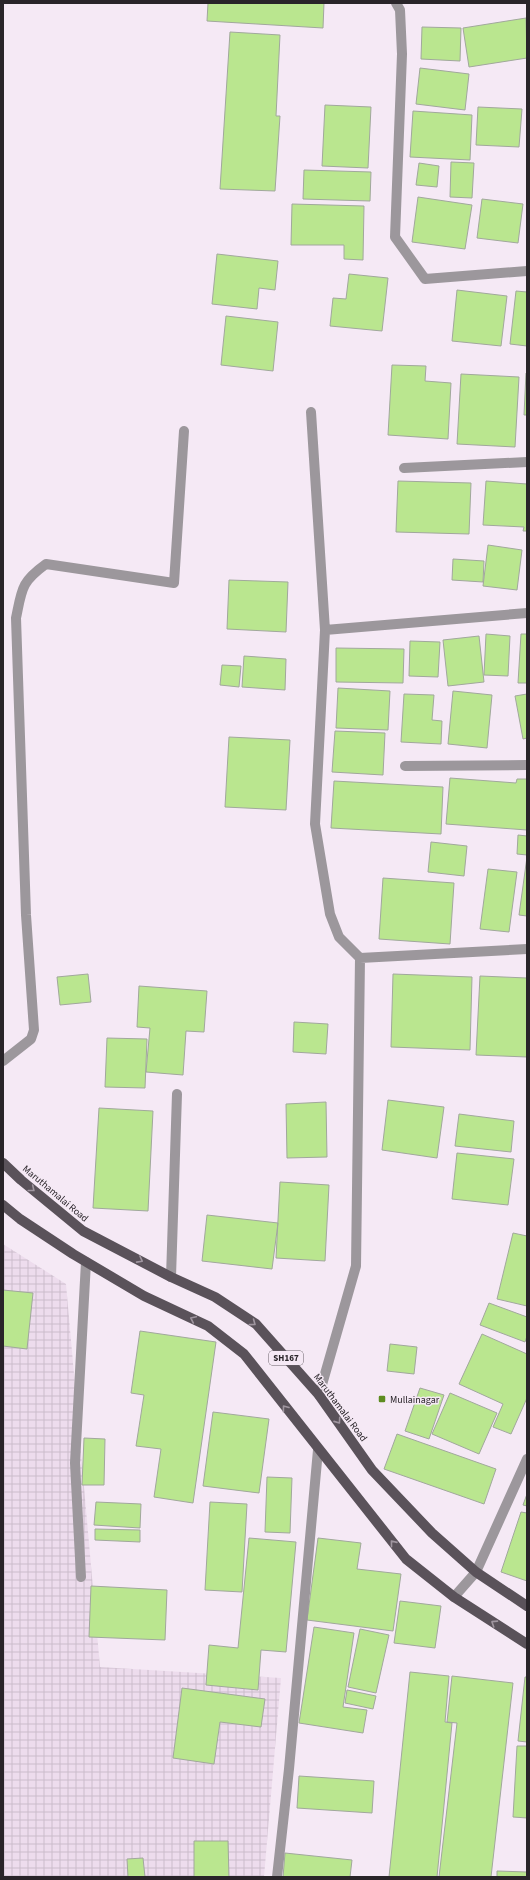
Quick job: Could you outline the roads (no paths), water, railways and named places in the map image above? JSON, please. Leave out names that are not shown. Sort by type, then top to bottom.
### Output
[{"type":"main road","name":"Maruthamalai Road","points":[[3,1163],[82,1231],[171,1277],[215,1297],[256,1324],[319,1395],[372,1470],[432,1533],[476,1572],[527,1606]]},
{"type":"main road","name":"SH167","points":[[3,1205],[20,1219],[86,1262],[144,1296],[208,1326],[244,1354],[318,1450],[406,1559],[454,1597],[527,1644]]},
{"type":"street","points":[[396,3],[400,10],[402,54],[396,237],[425,279],[527,271]]},
{"type":"street","points":[[311,412],[325,630],[315,824],[330,914],[339,937],[360,958],[356,1266],[319,1395]]},
{"type":"street","points":[[3,1061],[31,1039],[34,1030],[26,915],[16,618],[21,593],[30,576],[46,564],[174,583],[184,431]]},
{"type":"street","points":[[404,468],[527,462]]},
{"type":"street","points":[[325,630],[527,613]]},
{"type":"street","points":[[405,766],[527,765]]},
{"type":"street","points":[[360,958],[527,949]]},
{"type":"street","points":[[171,1277],[177,1094]]},
{"type":"street","points":[[80,1577],[75,1463],[86,1262]]},
{"type":"street","points":[[277,1877],[289,1769],[318,1450]]},
{"type":"street","points":[[454,1597],[476,1572],[527,1459]]},
{"type":"place","name":"Mullainagar","points":[[382,1399]]}]
